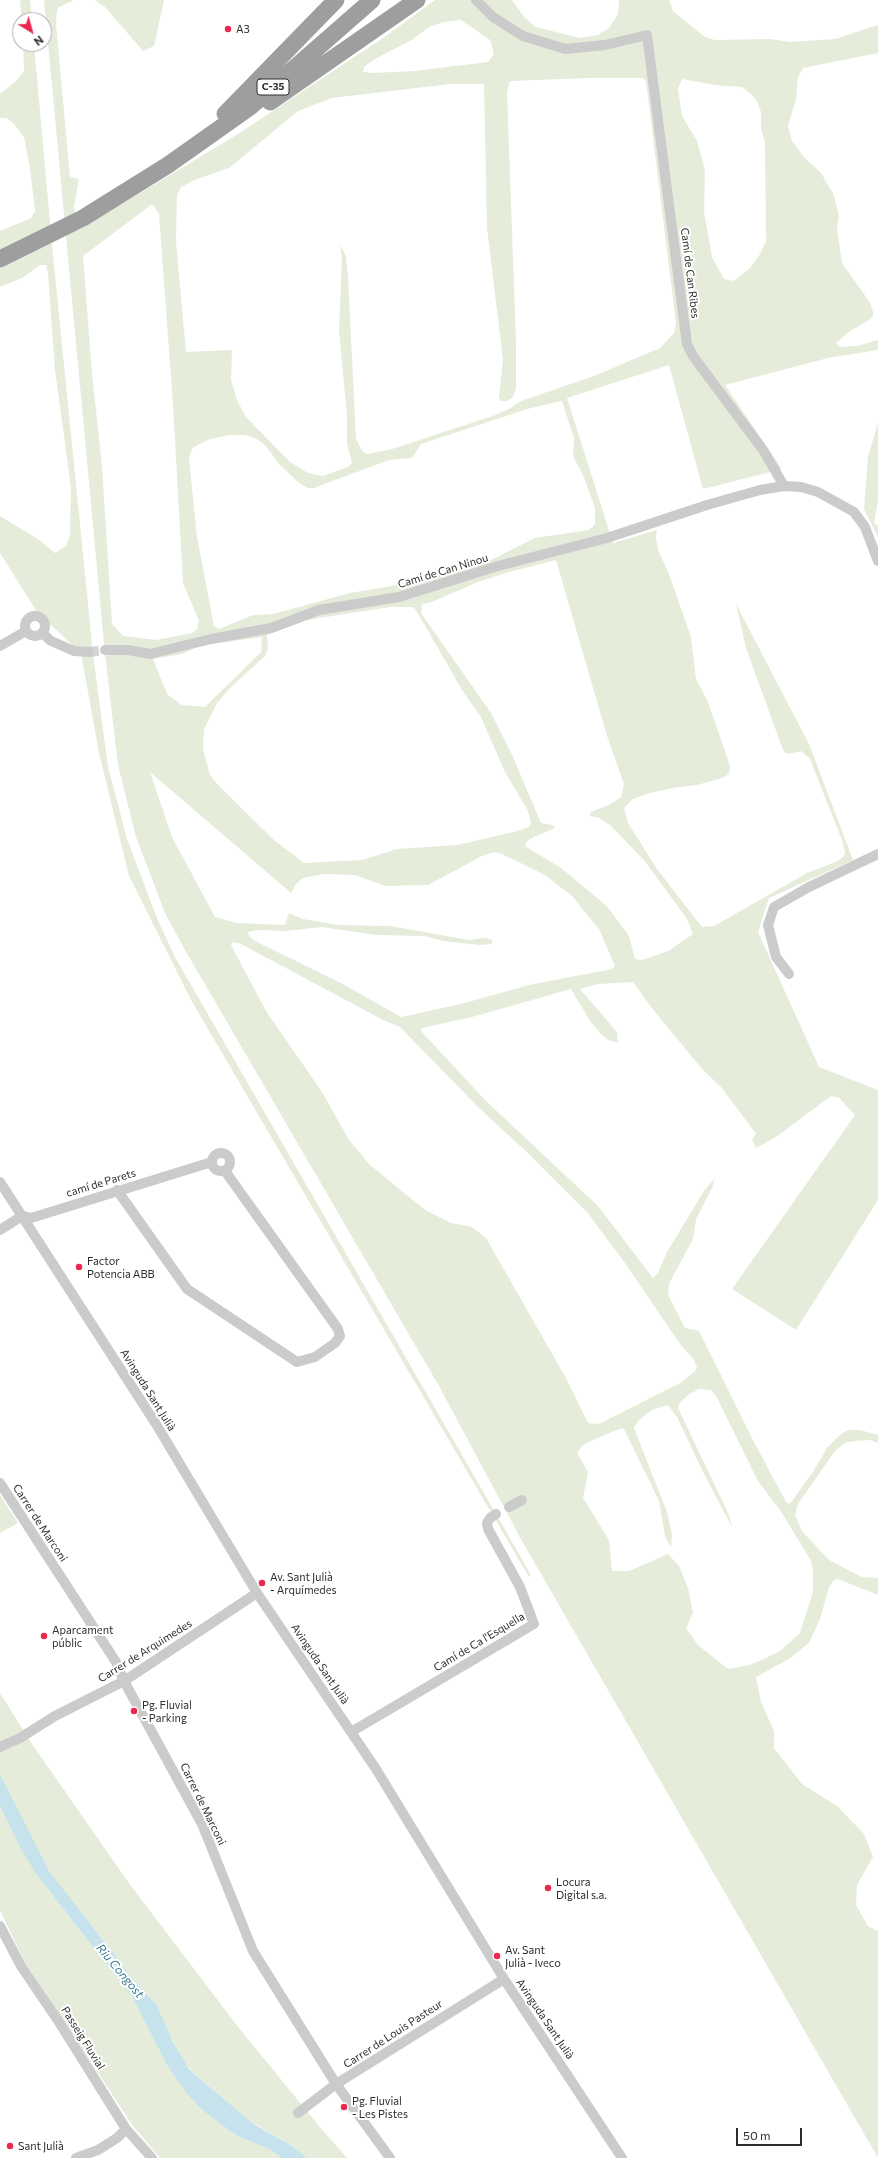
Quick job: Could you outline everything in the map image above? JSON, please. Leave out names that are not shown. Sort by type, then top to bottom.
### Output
[{"type":"highway","points":[[168,164],[231,109],[336,0]]},
{"type":"highway","name":"C-35","points":[[0,259],[83,218],[168,164],[250,107],[372,0]]},
{"type":"highway","points":[[168,164],[228,130],[417,0]]},
{"type":"street","name":"Camí de Can Ribes","points":[[476,0],[492,17],[523,36],[566,49],[605,45],[647,35],[687,344],[693,356],[763,450],[784,486]]},
{"type":"street","name":"Camí de Can Ninou","points":[[105,650],[128,650],[150,654],[210,638],[270,628],[319,610],[399,597],[498,566],[607,538],[707,505],[760,490],[784,486],[801,487],[818,492],[854,512],[866,527],[878,561]]},
{"type":"street","points":[[37,615],[43,618],[46,624],[42,633],[34,636],[26,631],[26,622],[30,617],[37,615]]},
{"type":"street","points":[[0,646],[26,631]]},
{"type":"street","points":[[42,633],[51,640],[74,651],[89,652]]},
{"type":"street","points":[[789,974],[776,957],[768,925],[774,907],[809,887],[878,854]]},
{"type":"street","points":[[117,1190],[187,1289],[297,1362],[307,1361],[335,1343],[340,1336],[338,1329],[225,1171],[217,1170],[212,1162],[217,1154],[226,1154],[230,1164],[225,1171]]},
{"type":"street","name":"camí de Parets","points":[[0,1230],[22,1216],[31,1218],[117,1190],[212,1162]]},
{"type":"street","name":"Avinguda Sant Julià","points":[[0,1182],[156,1424],[257,1593],[351,1732],[417,1834],[504,1979],[622,2158]]},
{"type":"street","name":"Carrer de Marconi","points":[[0,1483],[116,1662],[124,1681],[202,1824],[253,1950],[336,2084],[390,2158]]},
{"type":"street","points":[[509,1507],[522,1500]]},
{"type":"street","name":"Camí de Ca l'Esquella","points":[[351,1732],[534,1624],[520,1587],[488,1529],[487,1523],[490,1518],[496,1514]]},
{"type":"street","name":"Carrer de Arquimedes","points":[[0,1747],[20,1738],[55,1716],[124,1681],[257,1593]]},
{"type":"street","name":"Passeig Fluvial","points":[[0,1926],[21,1966],[59,2022],[126,2129],[152,2158]]},
{"type":"street","name":"Carrer de Louis Pasteur","points":[[298,2113],[336,2084],[504,1979]]},
{"type":"street","points":[[76,2158],[98,2150],[117,2138],[126,2129]]},
{"type":"green space","points":[[20,0],[30,0],[31,12],[21,12]]},
{"type":"green space","points":[[44,0],[74,0],[59,7],[57,10],[56,23],[70,177],[79,179],[74,207],[79,230],[238,134],[383,38],[435,0],[512,0],[525,18],[536,27],[580,38],[598,35],[609,28],[618,14],[619,0],[669,0],[673,11],[705,37],[715,40],[770,39],[790,42],[835,39],[878,25],[878,53],[803,68],[798,77],[796,99],[788,126],[792,141],[804,157],[821,173],[834,195],[839,216],[837,227],[842,263],[869,301],[873,311],[873,316],[869,320],[850,331],[836,343],[840,347],[857,346],[878,340],[878,350],[828,358],[725,385],[782,469],[703,489],[669,365],[567,398],[613,543],[657,530],[656,538],[658,550],[669,574],[691,637],[696,679],[708,702],[730,766],[729,774],[722,778],[697,785],[672,788],[650,793],[633,799],[624,808],[628,823],[657,869],[702,927],[714,926],[807,873],[838,861],[844,856],[845,852],[842,840],[810,759],[801,751],[789,754],[785,753],[783,750],[746,648],[736,604],[809,744],[853,860],[769,898],[758,932],[819,1067],[878,1090],[878,1200],[796,1330],[732,1289],[855,1115],[839,1098],[831,1096],[776,1137],[756,1148],[752,1140],[756,1133],[721,1087],[703,1070],[651,1007],[633,982],[598,984],[580,989],[617,1032],[618,1043],[608,1040],[601,1034],[590,1021],[571,989],[472,1017],[422,1028],[421,1031],[485,1100],[598,1206],[653,1278],[658,1273],[667,1252],[704,1191],[715,1178],[712,1188],[696,1219],[693,1239],[669,1284],[668,1295],[685,1328],[699,1331],[754,1442],[786,1502],[789,1504],[792,1501],[813,1472],[827,1448],[842,1433],[848,1430],[860,1430],[878,1435],[878,1443],[870,1440],[854,1441],[845,1443],[835,1451],[798,1504],[795,1515],[802,1531],[829,1560],[862,1577],[878,1578],[878,1595],[838,1579],[834,1580],[829,1587],[820,1619],[809,1643],[789,1659],[756,1677],[761,1702],[774,1731],[774,1748],[802,1784],[837,1806],[864,1834],[873,1857],[857,1885],[856,1905],[868,1926],[878,1931],[878,2158],[522,1541],[439,1386],[185,950],[165,913],[136,837],[118,765],[105,654],[49,52],[52,52],[52,12],[45,12]],"holes":[[[461,20],[490,40],[494,54],[488,62],[414,71],[363,72],[364,67],[373,60],[412,40],[429,27],[444,22]],[[589,78],[643,78],[646,81],[676,323],[674,333],[660,348],[594,376],[521,401],[509,409],[493,416],[392,449],[368,454],[363,452],[356,439],[348,277],[346,256],[340,245],[342,257],[339,331],[347,416],[347,444],[352,463],[348,467],[323,476],[308,473],[290,462],[246,417],[237,400],[231,380],[232,350],[186,352],[176,242],[177,195],[181,187],[197,179],[229,168],[298,111],[332,98],[450,84],[484,84],[487,228],[503,360],[499,397],[501,401],[507,401],[512,398],[516,389],[516,341],[507,92],[510,81]],[[682,79],[715,85],[742,87],[757,101],[761,112],[761,128],[765,142],[766,241],[760,254],[750,268],[734,281],[724,279],[712,257],[704,212],[705,171],[697,141],[682,116],[678,89]],[[151,205],[153,205],[159,214],[173,404],[183,583],[199,621],[197,629],[192,633],[156,640],[123,636],[112,624],[102,466],[92,374],[83,256]],[[562,401],[574,438],[573,456],[583,475],[595,508],[595,524],[589,530],[535,538],[489,561],[460,571],[350,593],[273,614],[253,615],[219,629],[214,626],[197,537],[189,458],[192,449],[196,446],[210,439],[230,435],[245,435],[255,438],[264,444],[280,465],[299,483],[308,488],[314,488],[389,460],[413,457],[421,444],[527,409]],[[556,560],[607,736],[624,784],[621,797],[611,804],[593,811],[590,813],[590,816],[599,818],[610,825],[644,860],[687,919],[693,934],[668,951],[642,960],[635,959],[629,936],[607,906],[561,868],[525,846],[526,842],[532,838],[555,828],[552,825],[541,823],[513,757],[491,713],[421,613],[422,604],[432,602],[478,582],[509,572]],[[390,607],[413,607],[462,690],[481,717],[504,770],[528,811],[531,823],[529,827],[514,832],[457,845],[397,849],[362,860],[304,863],[274,840],[218,785],[210,775],[203,749],[204,729],[217,703],[232,686],[265,656],[268,648],[267,635],[307,620]],[[262,637],[261,652],[205,707],[182,705],[167,694],[153,659],[182,654],[197,647],[212,644]],[[150,772],[291,893],[296,884],[303,878],[324,874],[355,875],[385,886],[428,885],[482,856],[494,852],[502,854],[545,875],[572,896],[599,929],[615,966],[612,969],[529,985],[461,1004],[401,1017],[341,983],[255,941],[249,936],[248,932],[259,930],[286,931],[321,927],[377,935],[425,936],[443,941],[480,945],[492,944],[492,940],[485,938],[469,940],[390,926],[338,925],[303,919],[289,913],[285,925],[237,923],[215,917],[172,837]],[[233,942],[239,943],[385,1021],[400,1027],[479,1108],[530,1155],[587,1212],[625,1263],[680,1344],[694,1360],[697,1367],[695,1371],[682,1382],[599,1424],[588,1423],[567,1380],[486,1238],[472,1227],[451,1223],[425,1210],[369,1164],[349,1140],[322,1092],[266,1011],[231,945]],[[699,1389],[711,1390],[716,1396],[758,1481],[782,1513],[811,1561],[813,1571],[813,1592],[800,1633],[780,1651],[749,1665],[728,1669],[698,1645],[686,1628],[693,1613],[688,1588],[679,1566],[668,1554],[629,1571],[612,1571],[609,1540],[583,1498],[588,1472],[577,1453],[583,1445],[622,1428],[625,1431],[659,1501],[665,1536],[671,1548],[672,1535],[667,1512],[634,1428],[638,1421],[652,1410],[668,1405],[677,1417],[704,1474],[732,1527],[729,1515],[678,1408],[679,1404],[688,1395]]]},
{"type":"green space","points":[[95,0],[164,0],[154,46],[143,51],[105,7]]},
{"type":"green space","points":[[23,52],[35,52],[53,255],[93,654],[108,767],[127,839],[157,918],[175,957],[531,1575],[529,1577],[191,1000],[129,876],[99,753],[81,653],[37,612],[0,553],[0,516],[41,541],[55,553],[66,546],[70,536],[71,488],[55,370],[48,274],[46,265],[40,265],[22,278],[0,287],[0,231],[31,218],[35,211],[30,168],[24,137],[13,123],[6,118],[0,118],[0,94],[15,82],[24,71]]},
{"type":"green space","points":[[878,423],[878,500],[874,524],[878,525],[878,537],[864,509],[868,457]]},
{"type":"green space","points":[[0,1495],[18,1523],[0,1533]]},
{"type":"green space","points":[[0,1693],[32,1744],[131,1886],[239,2028],[347,2158],[307,2158],[292,2146],[248,2120],[193,2072],[184,2062],[150,1997],[136,1983],[76,1908],[49,1871],[34,1843],[0,1774]]},
{"type":"green space","points":[[0,1806],[37,1875],[132,1997],[168,2067],[187,2094],[203,2111],[237,2136],[269,2149],[282,2158],[160,2158],[133,2126],[23,1959],[0,1910]]},
{"type":"water","name":"Riu Congost","points":[[0,1774],[49,1871],[136,1983],[156,2004],[173,2042],[189,2069],[252,2123],[292,2146],[307,2158],[282,2158],[269,2149],[237,2136],[203,2111],[187,2094],[168,2067],[132,1997],[37,1875],[22,1851],[0,1806]]},
{"type":"tunnel","points":[[89,652],[105,650]]},
{"type":"place","name":"A3","points":[[228,29]]},
{"type":"place","name":"Factor Potencia ABB","points":[[79,1267]]},
{"type":"place","name":"Av. Sant Julià - Arquímedes","points":[[262,1583]]},
{"type":"place","name":"Aparcament públic","points":[[44,1636]]},
{"type":"place","name":"Pg. Fluvial - Parking","points":[[134,1711]]},
{"type":"place","name":"Locura Digital s.a.","points":[[548,1888]]},
{"type":"place","name":"Av. Sant Julià - Iveco","points":[[497,1956]]},
{"type":"place","name":"Pg. Fluvial - Les Pistes","points":[[344,2107]]},
{"type":"place","name":"Sant Julià","points":[[10,2146]]}]
